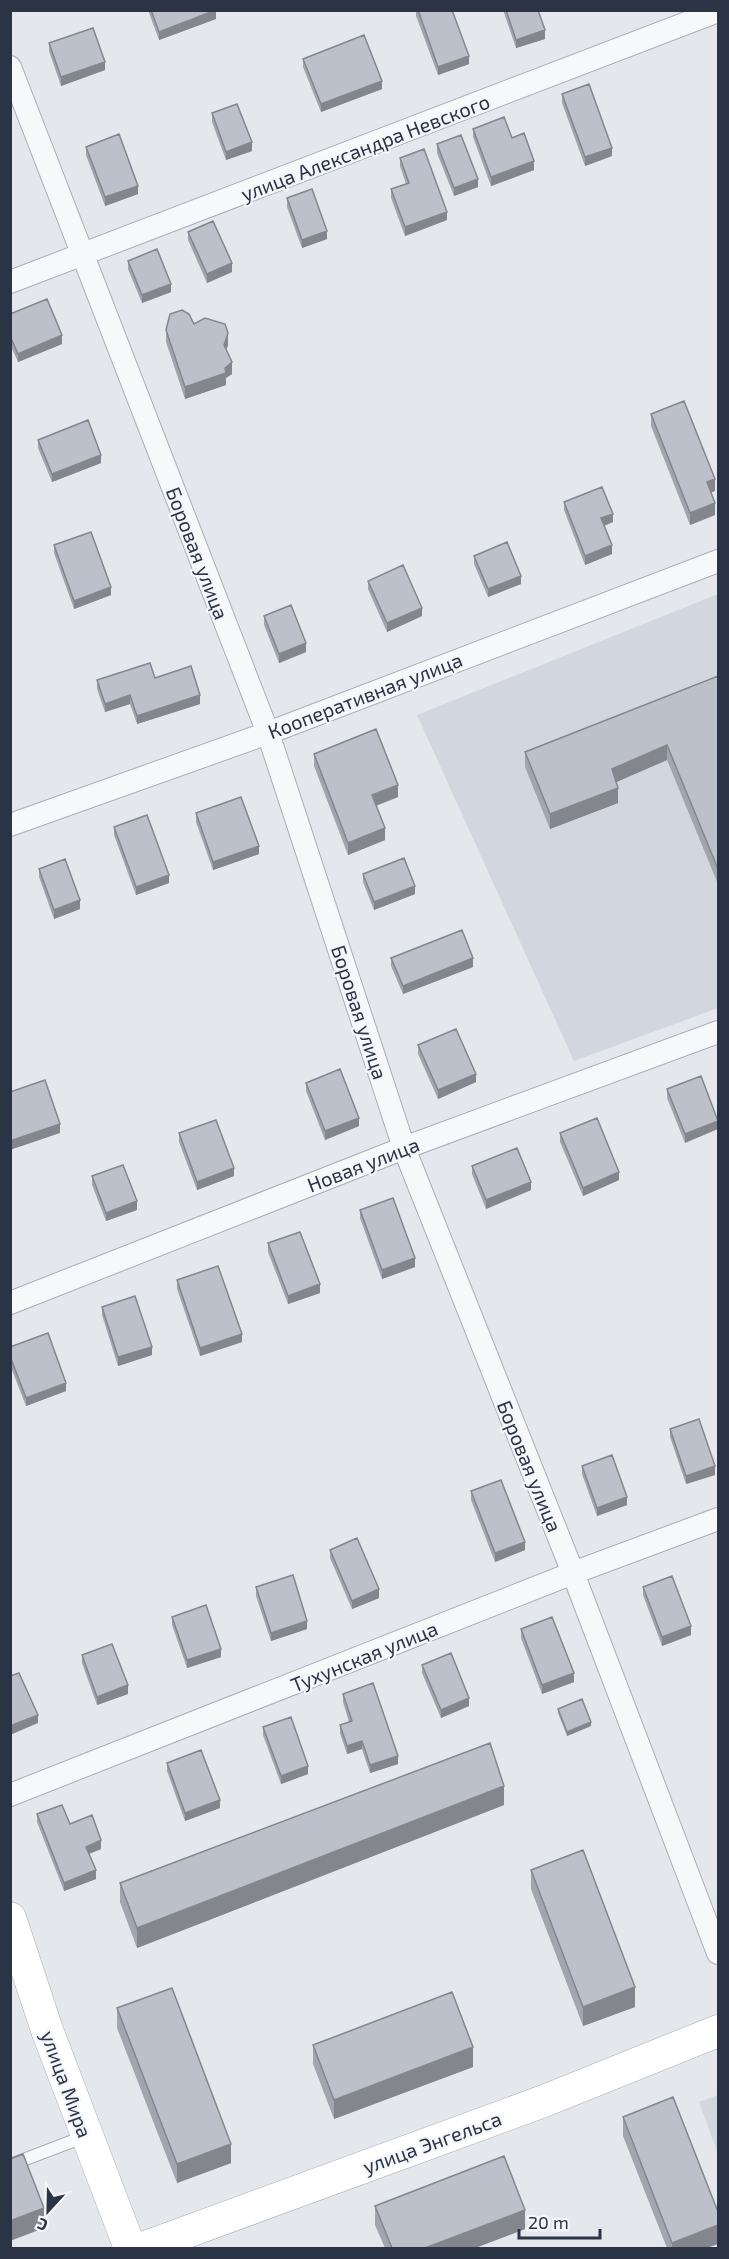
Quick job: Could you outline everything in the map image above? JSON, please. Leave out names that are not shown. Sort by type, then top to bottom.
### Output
[{"type":"street","name":"улица Александра Невского","points":[[10,282],[718,11]]},
{"type":"street","name":"Боровая улица","points":[[10,67],[268,733],[404,1148],[573,1574],[718,1953]]},
{"type":"street","name":"Кооперативная улица","points":[[10,825],[268,733],[718,561]]},
{"type":"street","name":"Новая улица","points":[[10,1303],[404,1148],[718,1032]]},
{"type":"street","name":"Тухунская улица","points":[[10,1795],[718,1519]]},
{"type":"street","name":"улица Мира","points":[[12,1929],[86,2136],[130,2248]]},
{"type":"street","name":"улица Энгельса","points":[[143,2248],[544,2101],[718,2031]]},
{"type":"lane","points":[[10,2165],[86,2136]]},
{"type":"shaded area","points":[[718,594],[718,1008],[574,1061],[417,715]]},
{"type":"shaded area","points":[[718,2095],[718,2154],[699,2102]]},
{"type":"building","points":[[151,10],[216,10],[159,32]]},
{"type":"building","points":[[418,10],[452,10],[469,56],[438,67]]},
{"type":"building","points":[[506,10],[538,10],[545,30],[516,40]]},
{"type":"building","points":[[93,28],[105,62],[61,77],[49,43]]},
{"type":"building","points":[[364,35],[382,81],[321,104],[303,59]]},
{"type":"building","points":[[589,84],[612,148],[585,157],[562,94]]},
{"type":"building","points":[[237,104],[252,142],[226,152],[212,113]]},
{"type":"building","points":[[504,117],[512,138],[524,133],[534,161],[491,177],[473,129]]},
{"type":"building","points":[[119,134],[138,186],[105,197],[86,147]]},
{"type":"building","points":[[461,135],[478,179],[454,188],[437,144]]},
{"type":"building","points":[[424,149],[447,212],[405,227],[391,189],[409,183],[400,158]]},
{"type":"building","points":[[312,189],[327,231],[302,240],[287,198]]},
{"type":"building","points":[[213,221],[232,263],[207,274],[188,232]]},
{"type":"building","points":[[157,249],[171,284],[142,295],[128,261]]},
{"type":"building","points":[[47,299],[62,335],[18,354],[10,336],[10,314]]},
{"type":"building","points":[[182,310],[189,314],[194,324],[205,318],[225,324],[228,333],[224,345],[232,362],[225,368],[226,373],[185,387],[166,330],[170,314]]},
{"type":"building","points":[[684,401],[715,479],[707,482],[715,503],[690,513],[651,414]]},
{"type":"building","points":[[88,420],[101,455],[52,474],[38,440]]},
{"type":"building","points":[[602,487],[613,514],[601,518],[612,545],[585,556],[564,502]]},
{"type":"building","points":[[91,532],[111,587],[74,601],[54,545]]},
{"type":"building","points":[[507,542],[521,576],[488,589],[474,556]]},
{"type":"building","points":[[403,565],[422,608],[387,623],[368,581]]},
{"type":"building","points":[[291,605],[306,643],[279,654],[264,616]]},
{"type":"building","points":[[150,663],[155,678],[191,666],[200,695],[137,716],[130,695],[105,704],[97,680]]},
{"type":"building","points":[[718,676],[718,869],[667,745],[612,769],[618,788],[550,814],[525,752]]},
{"type":"building","points":[[376,729],[398,785],[372,795],[385,828],[348,843],[314,754]]},
{"type":"building","points":[[241,797],[259,846],[213,862],[196,813]]},
{"type":"building","points":[[147,815],[169,875],[136,887],[114,827]]},
{"type":"building","points":[[404,858],[415,886],[374,902],[363,874]]},
{"type":"building","points":[[65,859],[80,900],[54,910],[39,869]]},
{"type":"building","points":[[462,930],[473,958],[403,986],[391,958]]},
{"type":"building","points":[[456,1029],[476,1074],[438,1090],[418,1045]]},
{"type":"building","points":[[340,1069],[359,1118],[325,1131],[306,1083]]},
{"type":"building","points":[[701,1076],[718,1121],[685,1134],[667,1089]]},
{"type":"building","points":[[45,1080],[60,1124],[10,1141],[10,1092]]},
{"type":"building","points":[[597,1118],[619,1172],[583,1188],[560,1133]]},
{"type":"building","points":[[216,1120],[234,1168],[197,1182],[179,1133]]},
{"type":"building","points":[[517,1148],[531,1182],[486,1200],[472,1166]]},
{"type":"building","points":[[123,1165],[137,1201],[106,1213],[92,1176]]},
{"type":"building","points":[[393,1198],[415,1258],[382,1270],[360,1210]]},
{"type":"building","points":[[300,1232],[320,1284],[288,1296],[268,1243]]},
{"type":"building","points":[[218,1266],[242,1334],[200,1348],[177,1280]]},
{"type":"building","points":[[135,1296],[152,1347],[118,1357],[102,1307]]},
{"type":"building","points":[[48,1333],[66,1383],[26,1398],[10,1356],[10,1347]]},
{"type":"building","points":[[699,1419],[715,1466],[686,1476],[670,1429]]},
{"type":"building","points":[[612,1455],[627,1497],[597,1508],[582,1466]]},
{"type":"building","points":[[501,1480],[525,1542],[495,1553],[471,1491]]},
{"type":"building","points":[[357,1538],[379,1589],[352,1601],[330,1550]]},
{"type":"building","points":[[293,1575],[307,1621],[271,1633],[256,1587]]},
{"type":"building","points":[[672,1576],[691,1626],[662,1637],[643,1587]]},
{"type":"building","points":[[206,1605],[221,1649],[187,1660],[172,1617]]},
{"type":"building","points":[[552,1617],[574,1673],[542,1685],[521,1629]]},
{"type":"building","points":[[112,1644],[128,1685],[97,1697],[82,1655]]},
{"type":"building","points":[[451,1653],[469,1698],[441,1710],[422,1665]]},
{"type":"building","points":[[19,1673],[38,1715],[10,1726],[10,1676]]},
{"type":"building","points":[[373,1683],[398,1756],[370,1765],[362,1741],[347,1746],[340,1725],[352,1721],[343,1694]]},
{"type":"building","points":[[582,1699],[591,1722],[567,1732],[558,1709]]},
{"type":"building","points":[[291,1717],[308,1766],[281,1776],[263,1727]]},
{"type":"building","points":[[490,1743],[504,1786],[137,1928],[120,1883]]},
{"type":"building","points":[[201,1750],[220,1800],[185,1813],[167,1763]]},
{"type":"building","points":[[62,1805],[70,1824],[92,1815],[101,1840],[86,1847],[96,1870],[64,1883],[37,1814]]},
{"type":"building","points":[[583,1850],[635,1987],[583,2007],[531,1870]]},
{"type":"building","points":[[172,1988],[231,2144],[177,2164],[117,2008]]},
{"type":"building","points":[[452,1992],[473,2047],[334,2100],[313,2045]]},
{"type":"building","points":[[673,2097],[718,2212],[718,2225],[672,2243],[623,2117]]},
{"type":"building","points":[[23,2154],[44,2208],[10,2221],[10,2159]]},
{"type":"building","points":[[504,2156],[525,2210],[425,2248],[392,2248],[375,2206]]}]
